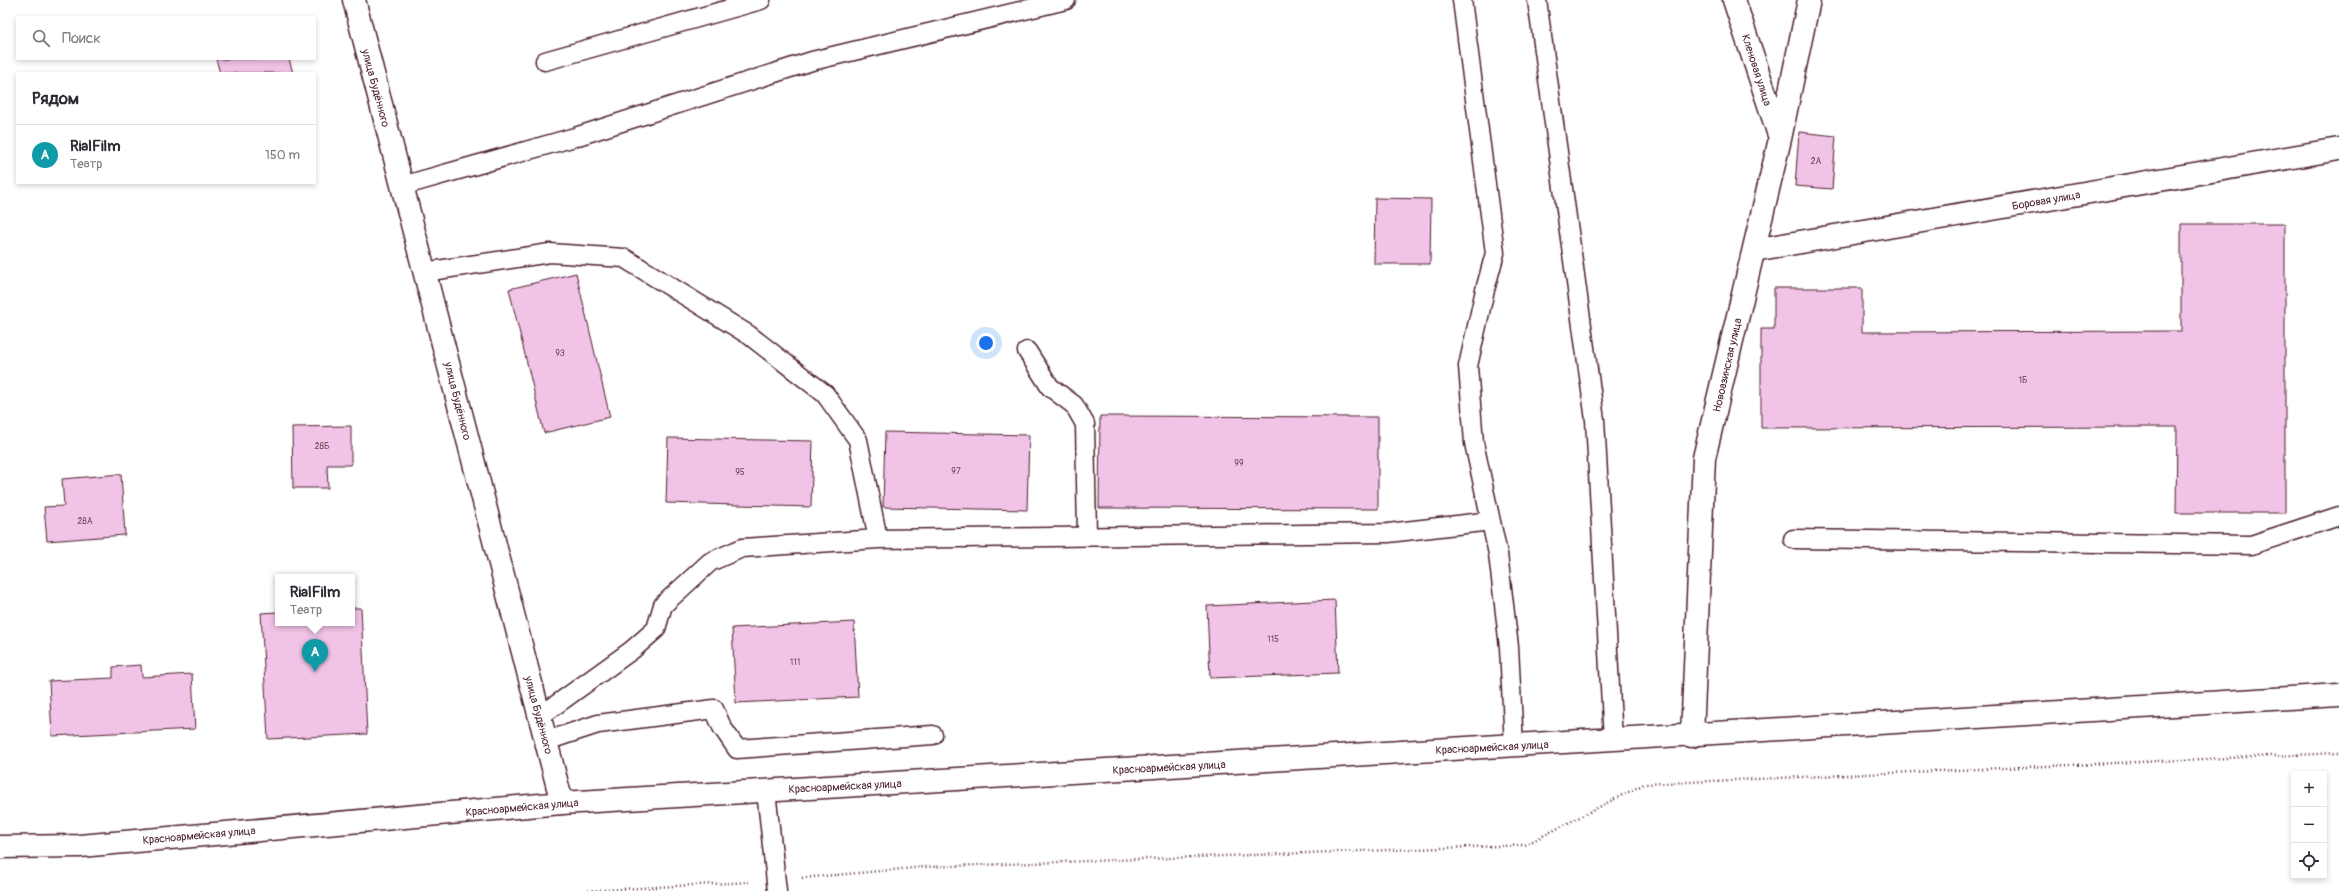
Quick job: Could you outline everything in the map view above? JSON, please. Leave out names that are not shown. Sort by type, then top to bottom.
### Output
[{"type":"street","name":"улица Будённого","points":[[354,0],[562,803]]},
{"type":"street","name":"Кленовая улица","points":[[1734,0],[1780,139]]},
{"type":"street","name":"Новоазинская улица","points":[[1692,736],[1704,458],[1780,139],[1809,0]]},
{"type":"street","name":"Боровая улица","points":[[1754,250],[2339,149]]},
{"type":"street","name":"Красноармейская улица","points":[[0,847],[80,846],[562,803],[1692,736],[2339,695]]},
{"type":"lane","points":[[546,61],[761,0]]},
{"type":"lane","points":[[402,186],[575,137],[812,60],[1066,0]]},
{"type":"lane","points":[[1462,0],[1496,253],[1485,290],[1468,366],[1474,443],[1498,554],[1509,646],[1514,746]]},
{"type":"lane","points":[[1536,0],[1595,420],[1613,740]]},
{"type":"lane","points":[[424,272],[550,253],[624,258],[749,335],[825,394],[858,440],[878,539]]},
{"type":"lane","points":[[1027,351],[1050,387],[1074,405],[1085,424],[1087,536]]},
{"type":"lane","points":[[1793,539],[2251,545],[2339,516]]},
{"type":"lane","points":[[539,717],[632,650],[656,629],[663,605],[710,562],[742,548],[878,539],[1388,533],[1491,521]]},
{"type":"lane","points":[[546,741],[598,724],[714,709],[722,727],[737,749],[933,735]]},
{"type":"lane","points":[[766,791],[776,886]]},
{"type":"path","points":[[584,891],[776,886],[925,867],[1525,845],[1644,784],[2339,753]]},
{"type":"building","points":[[216,60],[289,60],[293,72],[220,72]]},
{"type":"building","points":[[1799,132],[1836,136],[1832,189],[1795,186]]},
{"type":"building","points":[[1375,198],[1431,199],[1430,264],[1374,264]]},
{"type":"building","points":[[2181,224],[2285,224],[2285,513],[2176,513],[2177,427],[1761,428],[1761,329],[1774,329],[1774,288],[1862,288],[1862,332],[2181,331]]},
{"type":"building","points":[[576,273],[610,417],[544,433],[509,289]]},
{"type":"building","points":[[1100,416],[1378,417],[1378,509],[1099,508]]},
{"type":"building","points":[[351,426],[351,465],[327,465],[328,488],[293,488],[292,427]]},
{"type":"building","points":[[885,432],[1029,435],[1027,510],[883,507]]},
{"type":"building","points":[[668,438],[813,441],[811,507],[666,503]]},
{"type":"building","points":[[121,474],[125,535],[47,541],[44,507],[64,506],[62,479]]},
{"type":"building","points":[[1335,600],[1338,673],[1210,678],[1207,606]]},
{"type":"building","points":[[355,608],[361,608],[367,734],[268,739],[261,613],[275,612],[275,626],[355,626]]},
{"type":"building","points":[[854,622],[858,697],[736,703],[732,628]]},
{"type":"building","points":[[141,665],[142,677],[192,674],[195,729],[52,736],[49,681],[113,678],[113,667]]},
{"type":"place","name":"RialFilm","points":[[315,672]]}]
